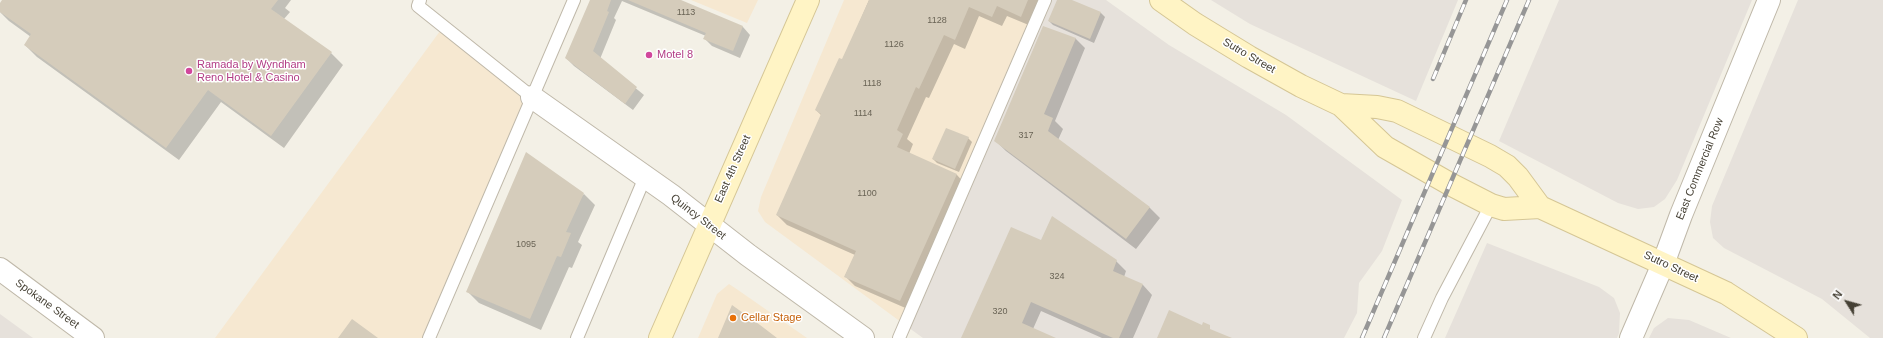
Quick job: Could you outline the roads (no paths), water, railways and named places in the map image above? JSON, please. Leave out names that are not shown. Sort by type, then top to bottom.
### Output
[{"type":"street","name":"East 4th Street","points":[[660,338],[708,225],[808,0]]},
{"type":"street","name":"Sutro Street","points":[[1161,0],[1195,24],[1249,57],[1301,86],[1341,105],[1384,147],[1491,205],[1504,209],[1540,207],[1726,293],[1796,338]]},
{"type":"street","name":"East Commercial Row","points":[[1631,338],[1663,264],[1681,215],[1769,0]]},
{"type":"street","name":"Quincy Street","points":[[532,97],[645,177],[863,338]]},
{"type":"street","name":"Sutro Street","points":[[1341,105],[1377,107],[1397,111],[1490,156],[1507,166],[1518,177],[1540,207]]},
{"type":"street","name":"Spokane Street","points":[[0,270],[93,338]]},
{"type":"lane","points":[[420,0],[418,6],[532,97]]},
{"type":"lane","points":[[429,338],[574,0]]},
{"type":"lane","points":[[899,338],[1045,0]]},
{"type":"lane","points":[[577,338],[645,177]]},
{"type":"lane","points":[[1424,338],[1442,298],[1491,205]]},
{"type":"railway","points":[[1433,79],[1466,0]]},
{"type":"railway","points":[[1362,338],[1507,0]]},
{"type":"railway","points":[[1384,338],[1529,0]]},
{"type":"place","name":"Motel 8","points":[[649,55]]},
{"type":"place","name":"Ramada by Wyndham Reno Hotel & Casino","points":[[189,71]]},
{"type":"place","name":"Cellar Stage","points":[[733,318]]}]
